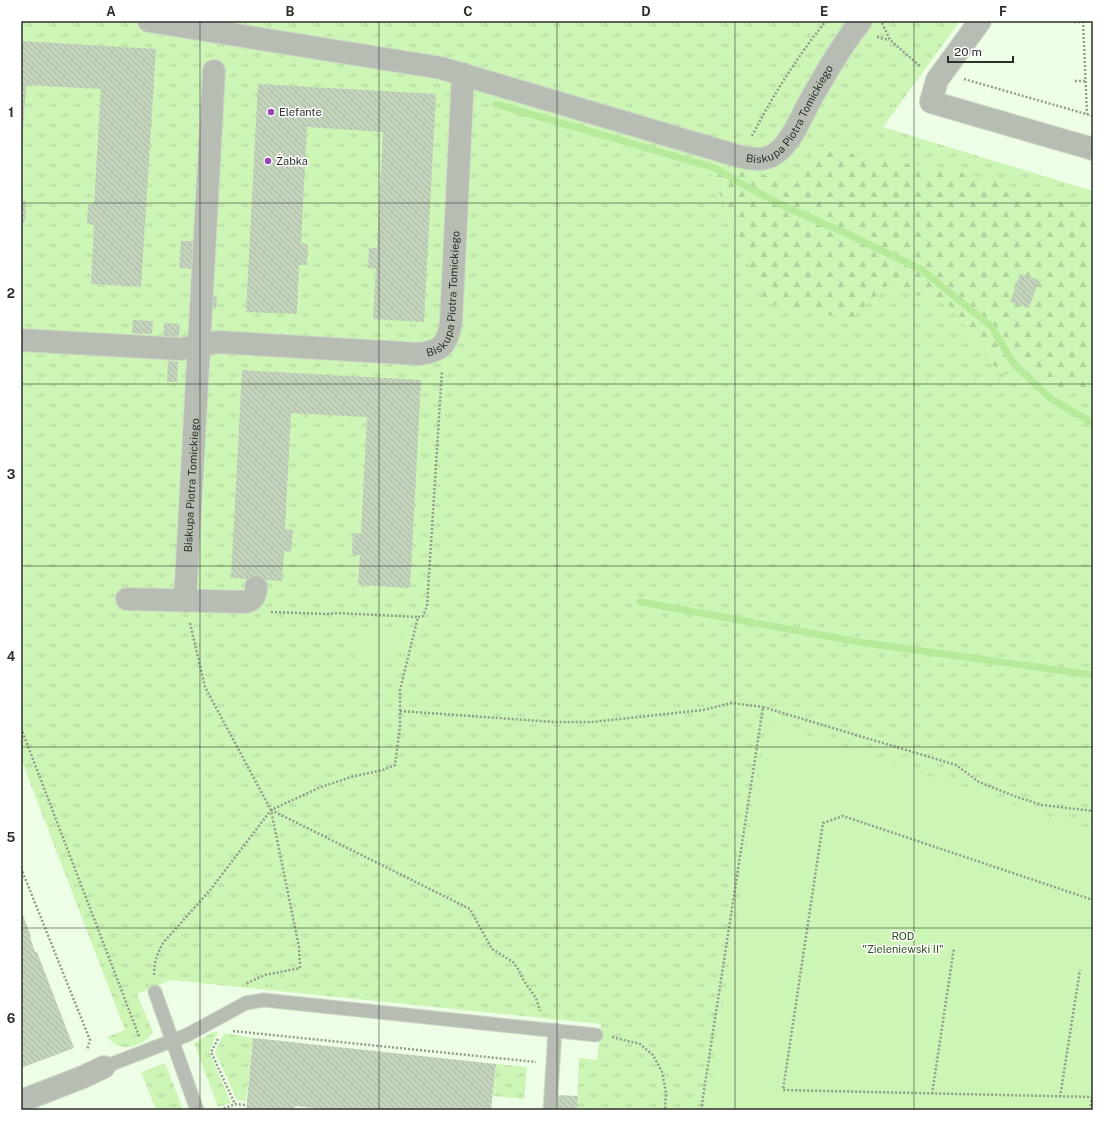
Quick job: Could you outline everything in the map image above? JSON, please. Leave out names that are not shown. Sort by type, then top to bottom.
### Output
[{"type":"street","name":"Biskupa Piotra Tomickiego","points":[[149,21],[431,66],[463,74],[738,156],[759,159],[776,153],[788,140],[830,67],[861,21]]},
{"type":"street","points":[[980,21],[940,76],[931,102],[1093,149]]},
{"type":"street","name":"Biskupa Piotra Tomickiego","points":[[185,601],[214,71]]},
{"type":"street","name":"Biskupa Piotra Tomickiego","points":[[21,340],[181,349],[218,342],[419,354],[438,350],[443,346],[447,339],[451,323],[463,74]]},
{"type":"street","points":[[127,599],[245,602],[254,594]]},
{"type":"street","points":[[21,1101],[83,1077],[104,1067]]},
{"type":"lane","points":[[155,992],[171,1041],[197,1110]]},
{"type":"lane","points":[[104,1067],[193,1032],[246,1003],[264,1000],[596,1035]]},
{"type":"lane","points":[[550,1110],[555,1030]]},
{"type":"path","points":[[749,141],[787,74],[826,21]]},
{"type":"path","points":[[880,21],[884,26],[890,40],[940,76],[1093,116]]},
{"type":"path","points":[[1074,22],[1083,21],[1086,114]]},
{"type":"path","points":[[1075,81],[1085,81]]},
{"type":"path","points":[[254,594],[272,612],[423,616],[427,606],[443,346]]},
{"type":"path","points":[[185,601],[205,687],[271,810],[299,947],[300,968],[265,975],[241,986]]},
{"type":"path","points":[[155,992],[154,968],[157,954],[163,943],[211,889],[271,810],[320,787],[351,777],[383,770],[394,765],[400,726],[400,690],[418,617]]},
{"type":"path","points":[[400,711],[546,721],[592,722],[703,710],[731,703],[763,707],[956,765],[978,782],[1042,805],[1093,811]]},
{"type":"path","points":[[701,1110],[763,707]]},
{"type":"path","points":[[21,728],[145,1052]]},
{"type":"path","points":[[271,810],[470,909],[492,948],[513,962],[536,998],[540,1009],[542,1029]]},
{"type":"path","points":[[1090,1110],[1092,1097],[782,1090],[823,823],[843,816],[1093,900]]},
{"type":"path","points":[[21,868],[90,1040],[86,1053]]},
{"type":"path","points":[[932,1094],[954,948]]},
{"type":"path","points":[[1060,1097],[1080,970]]},
{"type":"path","points":[[230,1031],[553,1064]]},
{"type":"path","points":[[596,1035],[621,1038],[640,1044],[652,1055],[662,1072],[666,1092],[665,1110]]},
{"type":"path","points":[[219,1036],[212,1052],[235,1104]]},
{"type":"path","points":[[220,1110],[235,1104],[246,1105]]},
{"type":"green space","points":[[21,21],[960,21],[883,127],[1093,191],[1093,831],[707,1110],[577,1110],[579,1058],[597,1060],[601,1024],[171,980],[137,994],[153,1032],[150,1036],[142,1043],[127,1047],[122,1047],[113,1042],[107,1037],[125,1030],[21,759],[21,701],[23,700],[21,697]]},
{"type":"green space","points":[[814,147],[968,174],[1093,210],[1093,395],[999,372],[950,306],[888,285],[850,319],[766,303],[705,159],[796,184]]},
{"type":"green space","points":[[370,619],[386,619],[384,633],[408,635],[402,653],[389,652],[386,665],[355,663],[358,629],[368,630]]},
{"type":"green space","name":"ROD \"Zieleniewski II\"","points":[[767,722],[1093,831],[1093,1110],[707,1110]]},
{"type":"green space","points":[[213,1032],[218,1032],[209,1052],[231,1103],[218,1107],[194,1043]]},
{"type":"green space","points":[[224,1033],[253,1038],[246,1101],[237,1100],[215,1052]]},
{"type":"green space","points":[[165,1063],[183,1110],[156,1110],[141,1072]]},
{"type":"green space","points":[[496,1064],[527,1067],[524,1099],[493,1096]]},
{"type":"building","points":[[21,41],[156,49],[141,287],[91,284],[94,225],[87,224],[88,204],[94,204],[101,89],[26,85],[21,148]]},
{"type":"building","points":[[258,84],[436,94],[424,322],[373,319],[376,269],[368,268],[369,248],[377,248],[383,132],[307,127],[301,243],[308,244],[307,265],[299,265],[297,314],[246,312]]},
{"type":"building","points":[[21,200],[26,201],[25,222],[21,222]]},
{"type":"building","points":[[181,241],[194,241],[192,269],[179,268]]},
{"type":"building","points":[[1020,274],[1039,280],[1029,308],[1010,302]]},
{"type":"building","points":[[211,295],[217,295],[216,309],[210,309]]},
{"type":"building","points":[[133,320],[153,321],[152,334],[132,333]]},
{"type":"building","points":[[164,323],[180,324],[179,337],[163,336]]},
{"type":"building","points":[[168,361],[178,362],[177,382],[167,382]]},
{"type":"building","points":[[242,370],[421,380],[410,588],[358,585],[360,555],[352,555],[353,533],[361,534],[367,417],[291,413],[285,529],[293,530],[291,552],[284,551],[282,581],[231,578]]},
{"type":"building","points":[[21,910],[31,936],[30,937],[35,952],[37,952],[74,1048],[21,1068]]},
{"type":"building","points":[[253,1038],[496,1064],[491,1110],[332,1110],[295,1106],[295,1110],[246,1110]]},
{"type":"building","points":[[557,1095],[578,1096],[577,1110],[556,1110]]},
{"type":"waterway","points":[[496,104],[715,168],[788,208],[852,236],[922,270],[991,326],[1014,364],[1051,399],[1093,423]]},
{"type":"waterway","points":[[640,602],[859,642],[1093,675]]},
{"type":"place","name":"Elefante","points":[[271,112]]},
{"type":"place","name":"Żabka","points":[[268,161]]}]
